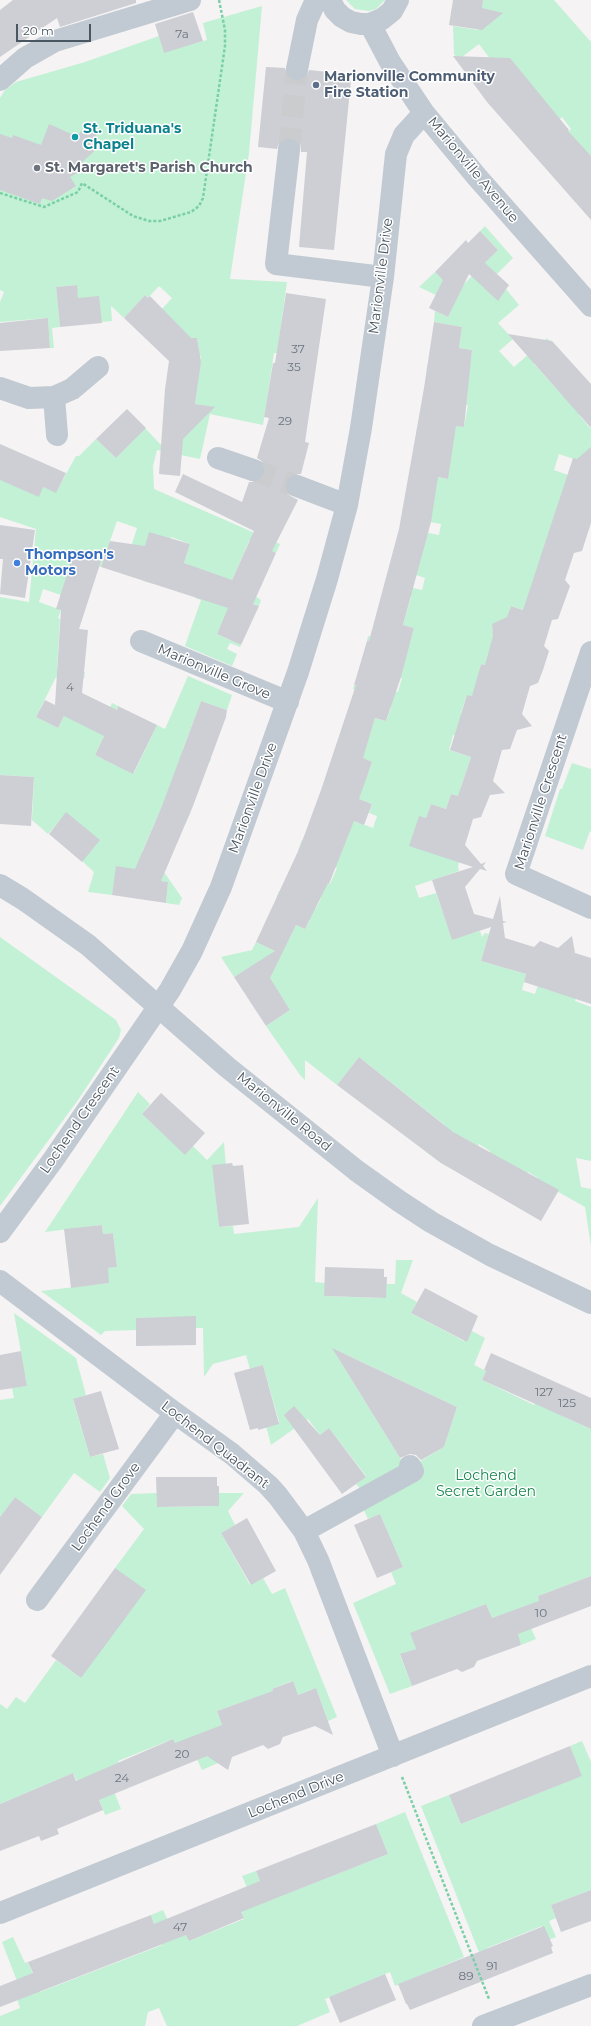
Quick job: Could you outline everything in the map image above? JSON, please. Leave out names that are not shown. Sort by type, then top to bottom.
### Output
[{"type":"street","points":[[0,80],[25,58],[55,41],[190,0]]},
{"type":"street","points":[[298,69],[307,20],[316,0]]},
{"type":"street","points":[[329,3],[342,17],[351,22],[370,24],[382,19],[392,11],[398,0]]},
{"type":"street","name":"Marionville Avenue","points":[[370,24],[390,62],[424,113],[477,177],[591,306]]},
{"type":"street","name":"Marionville Drive","points":[[158,1007],[192,951],[221,887],[288,702],[328,579],[347,505],[358,448],[383,277],[398,146],[404,135],[424,113]]},
{"type":"street","points":[[289,150],[276,264],[383,277]]},
{"type":"street","points":[[0,388],[29,398],[54,397],[72,389],[98,367]]},
{"type":"street","points":[[54,397],[57,435]]},
{"type":"street","points":[[218,458],[253,470]]},
{"type":"street","points":[[297,486],[347,505]]},
{"type":"street","name":"Marionville Grove","points":[[141,641],[288,702]]},
{"type":"street","name":"Marionville Crescent","points":[[591,652],[516,874],[591,908]]},
{"type":"street","name":"Marionville Road","points":[[0,885],[23,899],[88,945],[227,1067],[357,1170],[400,1201],[431,1222],[490,1255],[591,1303]]},
{"type":"street","name":"Lochend Crescent","points":[[0,1232],[53,1160],[158,1007]]},
{"type":"street","name":"Lochend Quadrant","points":[[0,1281],[175,1414],[232,1454],[268,1485],[304,1531],[318,1560],[394,1756]]},
{"type":"street","name":"Lochend Grove","points":[[37,1600],[175,1414]]},
{"type":"street","points":[[304,1531],[413,1471],[410,1466]]},
{"type":"street","name":"Lochend Drive","points":[[0,1913],[591,1676]]},
{"type":"street","points":[[490,2023],[591,1985]]},
{"type":"path","points":[[0,194],[44,207],[78,192],[82,183],[133,216],[149,221],[160,221],[191,212],[198,206],[202,198],[225,46],[225,30],[219,0]]},
{"type":"path","points":[[394,1756],[490,2023]]},
{"type":"green space","points":[[346,0],[385,0],[376,9],[369,11],[355,9]]},
{"type":"green space","points":[[483,0],[554,0],[591,42],[591,164],[557,141],[571,129],[562,117],[528,147],[494,64],[479,44],[458,60],[454,54],[453,26],[478,30]]},
{"type":"green space","points":[[262,6],[249,153],[230,279],[287,282],[277,353],[274,353],[263,425],[210,414],[200,459],[157,450],[153,466],[154,489],[280,544],[276,553],[249,541],[232,580],[261,600],[259,606],[234,595],[217,634],[241,645],[240,647],[230,643],[227,649],[237,654],[232,666],[185,646],[201,600],[195,598],[204,571],[184,563],[190,544],[171,537],[154,584],[143,581],[152,554],[131,547],[137,528],[117,521],[101,567],[95,565],[96,559],[74,552],[61,595],[43,589],[39,602],[61,610],[58,618],[60,619],[57,670],[85,672],[84,679],[56,677],[36,717],[58,728],[64,716],[110,707],[112,703],[118,706],[95,755],[134,773],[157,725],[165,729],[188,676],[232,695],[227,710],[201,701],[183,749],[211,759],[209,763],[192,757],[164,802],[191,812],[185,824],[159,813],[142,852],[168,863],[164,872],[182,898],[179,905],[166,903],[168,882],[159,881],[117,866],[112,895],[88,892],[94,872],[82,861],[66,813],[48,834],[32,820],[34,777],[0,775],[0,597],[29,602],[36,529],[0,517],[0,480],[43,487],[56,492],[76,456],[79,456],[96,439],[116,458],[145,428],[161,445],[206,406],[195,404],[201,356],[177,353],[199,350],[197,338],[175,340],[161,310],[172,298],[159,286],[148,298],[145,295],[124,318],[111,306],[112,321],[102,322],[78,298],[76,285],[56,287],[60,327],[52,328],[54,348],[50,348],[48,318],[0,322],[0,302],[4,292],[0,290],[0,98],[5,90],[16,82],[85,62],[159,36],[164,52],[207,40],[203,23]]},
{"type":"green space","points":[[485,226],[513,258],[497,274],[506,289],[519,305],[498,323],[513,339],[499,351],[514,367],[547,338],[553,346],[534,364],[563,396],[591,405],[579,415],[591,429],[591,465],[559,454],[554,470],[568,475],[524,610],[511,606],[507,619],[493,625],[492,628],[504,671],[481,664],[473,697],[467,695],[461,713],[516,730],[475,741],[453,735],[449,750],[471,757],[461,787],[479,803],[451,794],[446,809],[431,804],[426,818],[459,862],[459,871],[415,886],[419,898],[436,893],[452,939],[480,931],[482,937],[485,933],[489,934],[481,961],[526,974],[522,990],[535,994],[540,979],[553,953],[542,988],[555,992],[560,978],[580,985],[575,1001],[591,1007],[591,1161],[576,1158],[581,1187],[591,1189],[591,1246],[585,1207],[537,1180],[538,1178],[528,1172],[526,1174],[489,1153],[490,1151],[479,1144],[478,1146],[460,1136],[444,1165],[426,1152],[446,1126],[359,1057],[337,1085],[305,1060],[305,1080],[266,1026],[290,1010],[259,962],[234,977],[221,957],[252,950],[256,942],[281,954],[296,925],[305,929],[310,920],[275,902],[279,891],[316,908],[321,898],[310,893],[317,878],[330,884],[337,868],[298,850],[302,840],[340,855],[341,816],[373,828],[377,816],[369,813],[372,804],[348,795],[357,769],[368,773],[372,762],[336,748],[366,746],[375,718],[386,721],[391,708],[380,704],[353,689],[354,685],[382,692],[383,689],[398,692],[402,678],[387,673],[394,649],[367,641],[368,636],[409,646],[414,628],[403,625],[411,597],[383,589],[409,587],[422,590],[425,578],[416,575],[400,528],[439,535],[441,524],[430,522],[410,472],[448,479],[419,419],[464,427],[468,405],[459,404],[426,377],[427,366],[469,371],[472,350],[459,348],[462,327],[434,322],[435,311],[448,317],[453,306],[435,297],[436,295],[419,287],[435,272],[456,292],[498,250],[480,231]]},
{"type":"green space","points":[[572,763],[591,769],[591,832],[590,831],[583,850],[545,836],[560,789],[562,789]]},
{"type":"green space","points":[[0,937],[116,1020],[121,1030],[119,1038],[78,1100],[0,1206]]},
{"type":"green space","name":"Lochend Secret Garden","points":[[138,1092],[150,1104],[142,1114],[185,1154],[193,1146],[207,1160],[224,1142],[226,1167],[213,1168],[219,1227],[233,1226],[234,1234],[299,1227],[318,1198],[315,1282],[325,1283],[324,1296],[383,1298],[384,1284],[395,1284],[396,1260],[413,1260],[401,1293],[417,1302],[411,1313],[464,1341],[470,1330],[485,1338],[474,1365],[486,1371],[482,1380],[534,1405],[539,1395],[564,1417],[591,1429],[591,1576],[538,1596],[542,1609],[525,1615],[536,1639],[521,1645],[510,1612],[492,1618],[486,1604],[466,1612],[471,1626],[411,1634],[416,1649],[400,1655],[412,1686],[390,1694],[353,1603],[396,1584],[391,1572],[403,1567],[380,1514],[368,1519],[361,1504],[407,1469],[444,1447],[457,1407],[345,1354],[340,1361],[405,1466],[362,1491],[356,1484],[366,1476],[329,1428],[320,1435],[308,1419],[271,1445],[266,1426],[279,1422],[263,1365],[250,1369],[246,1355],[213,1364],[204,1377],[203,1328],[196,1328],[195,1317],[136,1318],[136,1330],[105,1331],[101,1335],[41,1291],[109,1283],[107,1268],[117,1267],[113,1233],[103,1234],[102,1225],[45,1232]]},
{"type":"green space","points":[[14,1313],[76,1358],[86,1395],[73,1400],[90,1457],[103,1454],[110,1478],[100,1492],[74,1473],[42,1517],[15,1497],[0,1517],[0,1400],[14,1398],[12,1388],[27,1386]]},
{"type":"green space","points":[[157,1493],[157,1507],[217,1506],[217,1493],[244,1493],[228,1511],[235,1525],[221,1533],[250,1585],[263,1578],[272,1594],[285,1588],[337,1717],[328,1721],[316,1688],[298,1695],[292,1681],[272,1689],[277,1702],[240,1703],[217,1711],[222,1725],[218,1763],[202,1770],[191,1746],[178,1751],[173,1739],[118,1761],[123,1774],[109,1779],[121,1809],[105,1815],[90,1776],[77,1781],[73,1773],[0,1804],[0,1704],[7,1709],[16,1697],[25,1703],[56,1660],[81,1678],[115,1568],[144,1529],[122,1506],[131,1494]]},
{"type":"green space","points":[[582,1741],[591,1762],[591,1890],[551,1905],[556,1918],[549,1921],[556,1937],[548,1940],[542,1926],[487,1948],[492,1962],[484,1965],[421,1806],[449,1795],[461,1824],[581,1776],[570,1746]]},
{"type":"green space","points":[[405,1812],[464,1957],[395,1986],[390,1972],[385,1974],[325,1999],[330,2012],[297,2026],[167,2026],[159,2008],[148,2012],[145,2026],[0,2026],[0,2016],[20,2008],[16,1996],[22,1994],[2,1942],[13,1937],[25,1963],[28,1962],[40,1992],[162,1945],[151,1915],[163,1910],[174,1933],[184,1929],[189,1941],[244,1919],[239,1907],[253,1901],[242,1876],[256,1871],[268,1901],[388,1854],[376,1824]]},
{"type":"building","points":[[13,0],[136,0],[136,3],[60,27],[57,18],[0,57],[0,10]]},
{"type":"building","points":[[453,0],[483,0],[482,8],[503,13],[482,30],[449,25]]},
{"type":"building","points":[[193,12],[203,41],[164,53],[155,24]]},
{"type":"building","points":[[453,56],[510,58],[569,130],[568,131],[591,156],[591,220],[487,102]]},
{"type":"building","points":[[266,67],[285,68],[288,78],[295,81],[301,81],[306,78],[309,70],[328,72],[328,78],[351,80],[334,250],[299,247],[307,152],[301,152],[301,145],[297,140],[290,138],[284,138],[279,142],[277,149],[258,147]]},
{"type":"building","name":"St. Margaret's Parish Church","points":[[93,121],[98,144],[101,145],[79,165],[82,171],[70,177],[76,186],[52,201],[42,198],[40,204],[0,190],[0,134],[12,138],[13,135],[41,145],[49,124],[76,136]]},
{"type":"building","points":[[480,231],[498,250],[485,263],[509,285],[498,301],[469,274],[448,317],[429,308],[443,280],[435,272],[466,240],[468,243]]},
{"type":"building","points":[[77,285],[78,298],[99,296],[102,323],[60,327],[56,287]]},
{"type":"building","points":[[286,293],[326,299],[305,442],[309,443],[301,474],[289,476],[285,482],[287,494],[298,500],[272,551],[276,553],[253,604],[259,606],[241,645],[217,634],[228,608],[101,567],[110,541],[145,546],[149,532],[190,544],[184,563],[232,580],[254,531],[175,492],[183,474],[242,502],[249,482],[261,480],[265,474],[263,462],[257,458],[269,418],[264,417],[273,363],[275,363]]},
{"type":"building","points":[[145,295],[148,298],[150,296],[191,338],[197,338],[201,362],[195,404],[215,407],[183,439],[180,476],[159,474],[165,389],[169,361],[124,318]]},
{"type":"building","points":[[48,318],[50,348],[0,351],[0,323]]},
{"type":"building","points":[[434,322],[462,327],[459,348],[472,350],[464,427],[456,426],[448,479],[438,477],[431,522],[403,625],[414,628],[401,677],[386,721],[375,718],[363,758],[372,762],[359,799],[372,804],[364,825],[354,821],[329,884],[328,883],[305,929],[296,925],[270,978],[290,1010],[266,1026],[234,977],[275,951],[256,942],[300,847],[321,790],[356,685],[354,685],[367,641],[369,641],[399,529]]},
{"type":"building","points":[[508,334],[552,341],[591,384],[591,428]]},
{"type":"building","points":[[127,409],[146,428],[116,458],[96,439]]},
{"type":"building","points":[[0,444],[66,473],[56,493],[43,487],[39,497],[0,480]]},
{"type":"building","points":[[591,447],[591,523],[582,551],[574,553],[565,580],[570,586],[558,619],[552,620],[544,646],[549,651],[543,670],[538,683],[530,686],[522,714],[532,726],[517,730],[510,749],[502,750],[493,781],[505,793],[490,795],[481,817],[473,819],[465,845],[481,864],[486,862],[483,866],[487,871],[480,869],[465,887],[474,914],[493,919],[500,896],[503,921],[507,922],[503,923],[505,938],[534,947],[540,941],[558,948],[572,936],[575,953],[591,958],[591,1004],[524,982],[526,974],[481,961],[491,927],[452,940],[432,880],[473,867],[409,846],[419,816],[426,818],[431,804],[446,809],[451,794],[458,796],[471,757],[450,750],[467,695],[472,696],[481,664],[485,665],[493,636],[492,624],[507,617],[511,606],[523,610],[573,458],[577,459]]},
{"type":"building","points":[[0,525],[35,530],[25,598],[0,594],[3,559],[0,559]]},
{"type":"building","points":[[74,552],[101,561],[79,629],[88,630],[82,693],[117,710],[118,706],[157,725],[133,774],[95,755],[104,736],[64,716],[58,728],[36,717],[45,700],[55,705],[61,610],[56,609]]},
{"type":"building","points":[[201,701],[227,710],[226,717],[193,806],[161,881],[168,882],[166,903],[112,895],[116,866],[135,869],[162,806]]},
{"type":"building","points":[[0,775],[34,777],[31,826],[0,824]]},
{"type":"building","points":[[66,812],[100,840],[82,862],[49,834]]},
{"type":"building","points":[[359,1057],[453,1132],[559,1190],[541,1221],[441,1163],[337,1085]]},
{"type":"building","points":[[161,1093],[205,1133],[185,1155],[142,1114]]},
{"type":"building","points":[[232,1163],[233,1166],[243,1165],[249,1224],[219,1227],[212,1165]]},
{"type":"building","points":[[102,1225],[103,1234],[113,1233],[117,1267],[108,1268],[109,1283],[71,1288],[64,1229]]},
{"type":"building","points":[[325,1267],[384,1269],[384,1277],[387,1277],[386,1298],[324,1296]]},
{"type":"building","points":[[425,1288],[478,1316],[467,1342],[411,1313]]},
{"type":"building","points":[[196,1316],[196,1345],[136,1346],[136,1318]]},
{"type":"building","points":[[332,1348],[457,1407],[444,1447],[421,1460],[416,1455],[410,1454],[400,1458]]},
{"type":"building","points":[[21,1351],[27,1386],[0,1390],[0,1355]]},
{"type":"building","points":[[491,1353],[591,1398],[591,1429],[482,1380],[486,1371],[484,1370]]},
{"type":"building","points":[[263,1365],[279,1424],[258,1430],[258,1428],[250,1430],[234,1373]]},
{"type":"building","points":[[101,1391],[119,1449],[90,1457],[73,1399]]},
{"type":"building","points":[[294,1406],[320,1435],[329,1428],[366,1477],[342,1494],[284,1415]]},
{"type":"building","points":[[156,1477],[217,1477],[217,1486],[219,1486],[219,1506],[157,1507]]},
{"type":"building","points":[[15,1497],[42,1517],[0,1575],[0,1517]]},
{"type":"building","points":[[380,1514],[403,1567],[377,1578],[354,1525]]},
{"type":"building","points":[[247,1518],[276,1571],[251,1585],[221,1533]]},
{"type":"building","points":[[115,1568],[146,1590],[81,1678],[51,1656]]},
{"type":"building","points":[[591,1576],[591,1606],[518,1634],[521,1645],[477,1661],[474,1667],[462,1672],[457,1669],[412,1686],[400,1654],[416,1649],[410,1633],[486,1604],[492,1618],[539,1601],[538,1596]]},
{"type":"building","points":[[293,1681],[298,1695],[316,1688],[333,1735],[315,1726],[283,1737],[280,1744],[268,1749],[263,1745],[232,1757],[228,1770],[207,1756],[99,1800],[103,1810],[57,1829],[59,1834],[41,1841],[39,1836],[0,1851],[0,1804],[73,1773],[76,1781],[173,1739],[175,1743],[222,1725],[217,1711],[273,1691],[272,1689]]},
{"type":"building","points":[[570,1746],[582,1776],[461,1824],[449,1795]]},
{"type":"building","points":[[376,1824],[388,1854],[241,1912],[244,1918],[189,1941],[186,1935],[0,2007],[0,1986],[33,1973],[28,1962],[151,1915],[154,1924],[260,1881],[256,1871]]},
{"type":"building","points":[[591,1890],[591,1921],[561,1932],[551,1905]]},
{"type":"building","points":[[544,1926],[553,1946],[551,1947],[553,1953],[410,2010],[406,2004],[398,1984]]},
{"type":"building","points":[[385,1974],[396,2000],[340,2023],[329,1997]]},
{"type":"tunnel","points":[[289,150],[297,69]]},
{"type":"tunnel","points":[[253,470],[297,486]]},
{"type":"place","name":"Marionville Community Fire Station","points":[[316,85]]},
{"type":"place","name":"St. Triduana's Chapel","points":[[75,137]]},
{"type":"place","name":"St. Margaret's Parish Church","points":[[37,168]]},
{"type":"place","name":"Thompson's Motors","points":[[17,563]]}]
